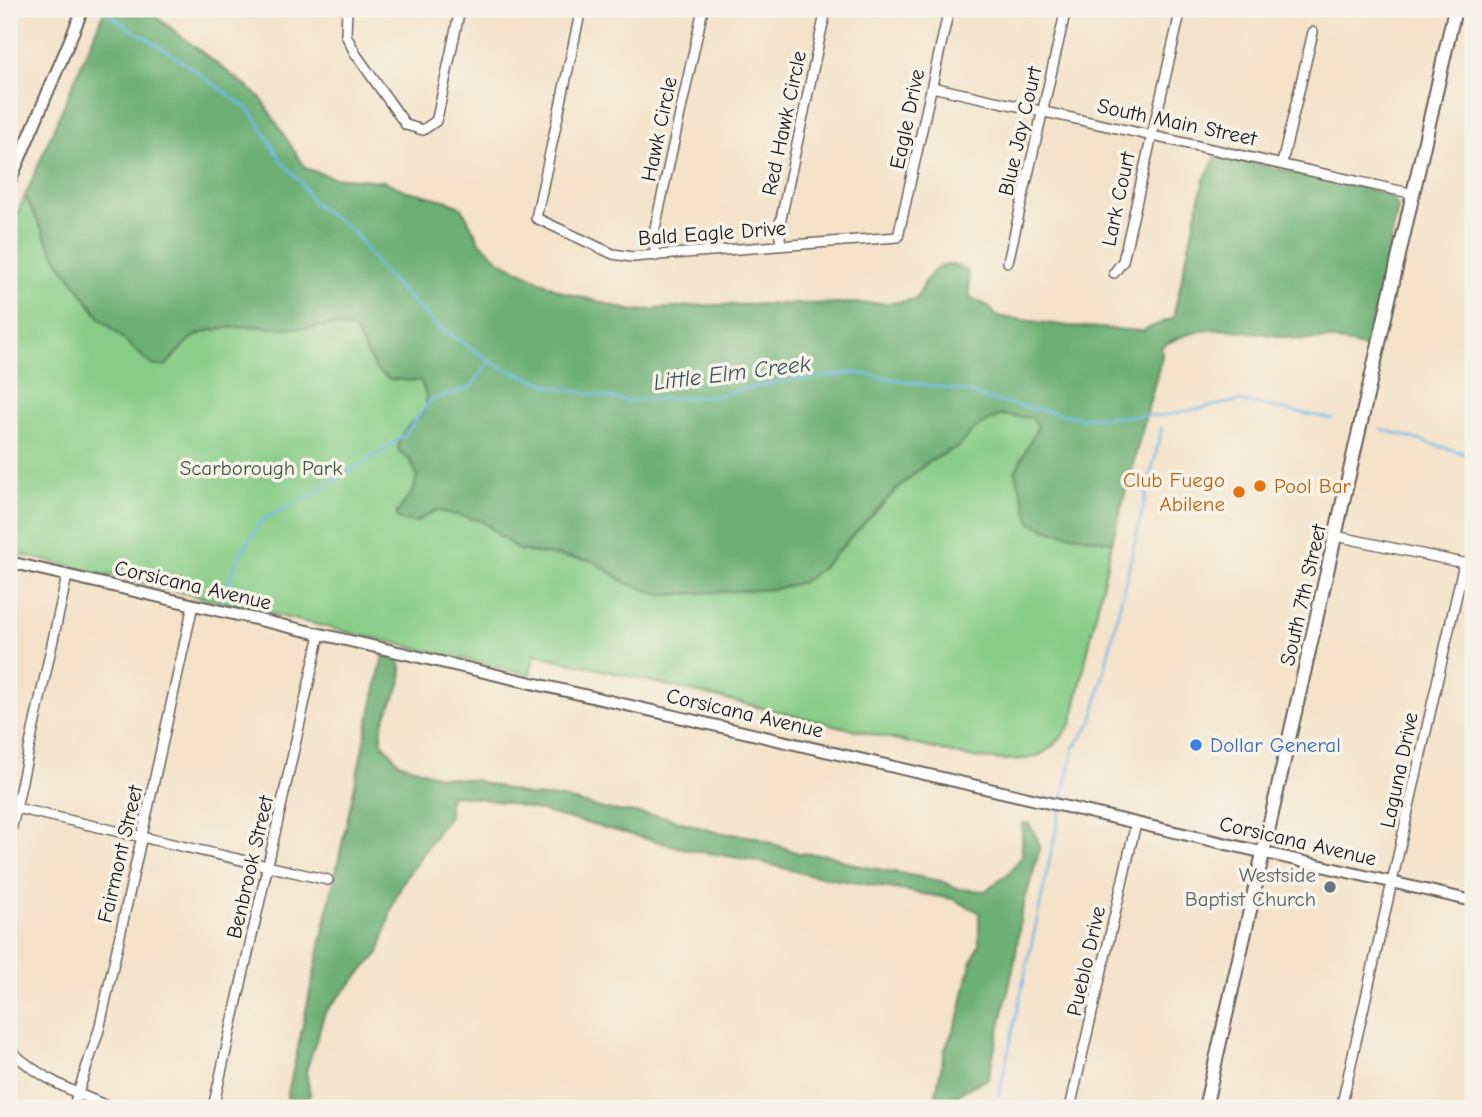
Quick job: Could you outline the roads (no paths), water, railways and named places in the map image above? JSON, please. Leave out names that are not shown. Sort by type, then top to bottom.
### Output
[{"type":"main road","name":"South 7th Street","points":[[1205,1108],[1455,9]]},
{"type":"street","points":[[9,184],[83,9]]},
{"type":"street","points":[[346,9],[346,35],[355,52],[407,125],[423,130],[436,121],[460,9]]},
{"type":"street","name":"Bald Eagle Drive","points":[[581,9],[536,218],[612,254],[656,256],[781,244],[898,237]]},
{"type":"street","name":"Hawk Circle","points":[[656,256],[653,237],[703,9]]},
{"type":"street","name":"Red Hawk Circle","points":[[781,244],[779,228],[826,9]]},
{"type":"street","name":"Eagle Drive","points":[[898,237],[949,9]]},
{"type":"street","name":"Blue Jay Court","points":[[1007,262],[1066,9]]},
{"type":"street","name":"Lark Court","points":[[1114,272],[1123,261],[1181,9]]},
{"type":"street","points":[[1282,163],[1313,32]]},
{"type":"street","name":"South Main Street","points":[[932,87],[1414,194]]},
{"type":"street","points":[[1336,536],[1469,564]]},
{"type":"street","name":"Corsicana Avenue","points":[[9,562],[1473,901]]},
{"type":"street","name":"Laguna Drive","points":[[1341,1108],[1469,564]]},
{"type":"street","points":[[9,840],[67,576]]},
{"type":"street","name":"Fairmont Street","points":[[73,1108],[99,1030],[193,605]]},
{"type":"street","name":"Benbrook Street","points":[[213,1108],[320,634]]},
{"type":"street","points":[[16,808],[328,880]]},
{"type":"street","name":"Pueblo Drive","points":[[1070,1108],[1136,823]]},
{"type":"street","points":[[9,1049],[27,1067],[52,1083],[112,1108]]},
{"type":"waterway","name":"Little Elm Creek","points":[[107,14],[175,56],[252,112],[282,162],[300,181],[313,203],[353,231],[380,269],[436,325],[498,366],[554,387],[627,401],[716,396],[782,381],[857,373],[968,392],[985,399],[1082,418],[1166,415],[1239,401],[1332,419]]},
{"type":"waterway","points":[[220,607],[237,560],[261,521],[320,490],[390,446],[403,436],[431,400],[470,388],[490,361]]},
{"type":"waterway","points":[[1062,802],[1074,748],[1092,722],[1162,428]]},
{"type":"waterway","name":"Little Elm Creek","points":[[1381,429],[1473,456]]},
{"type":"waterway","points":[[999,1095],[1061,808]]},
{"type":"place","name":"Pool Bar","points":[[1260,486]]},
{"type":"place","name":"Club Fuego Abilene","points":[[1239,492]]},
{"type":"place","name":"Dollar General","points":[[1196,745]]},
{"type":"place","name":"Westside Baptist Church","points":[[1330,887]]},
{"type":"park label","name":"Scarborough Park","points":[[261,468]]}]
